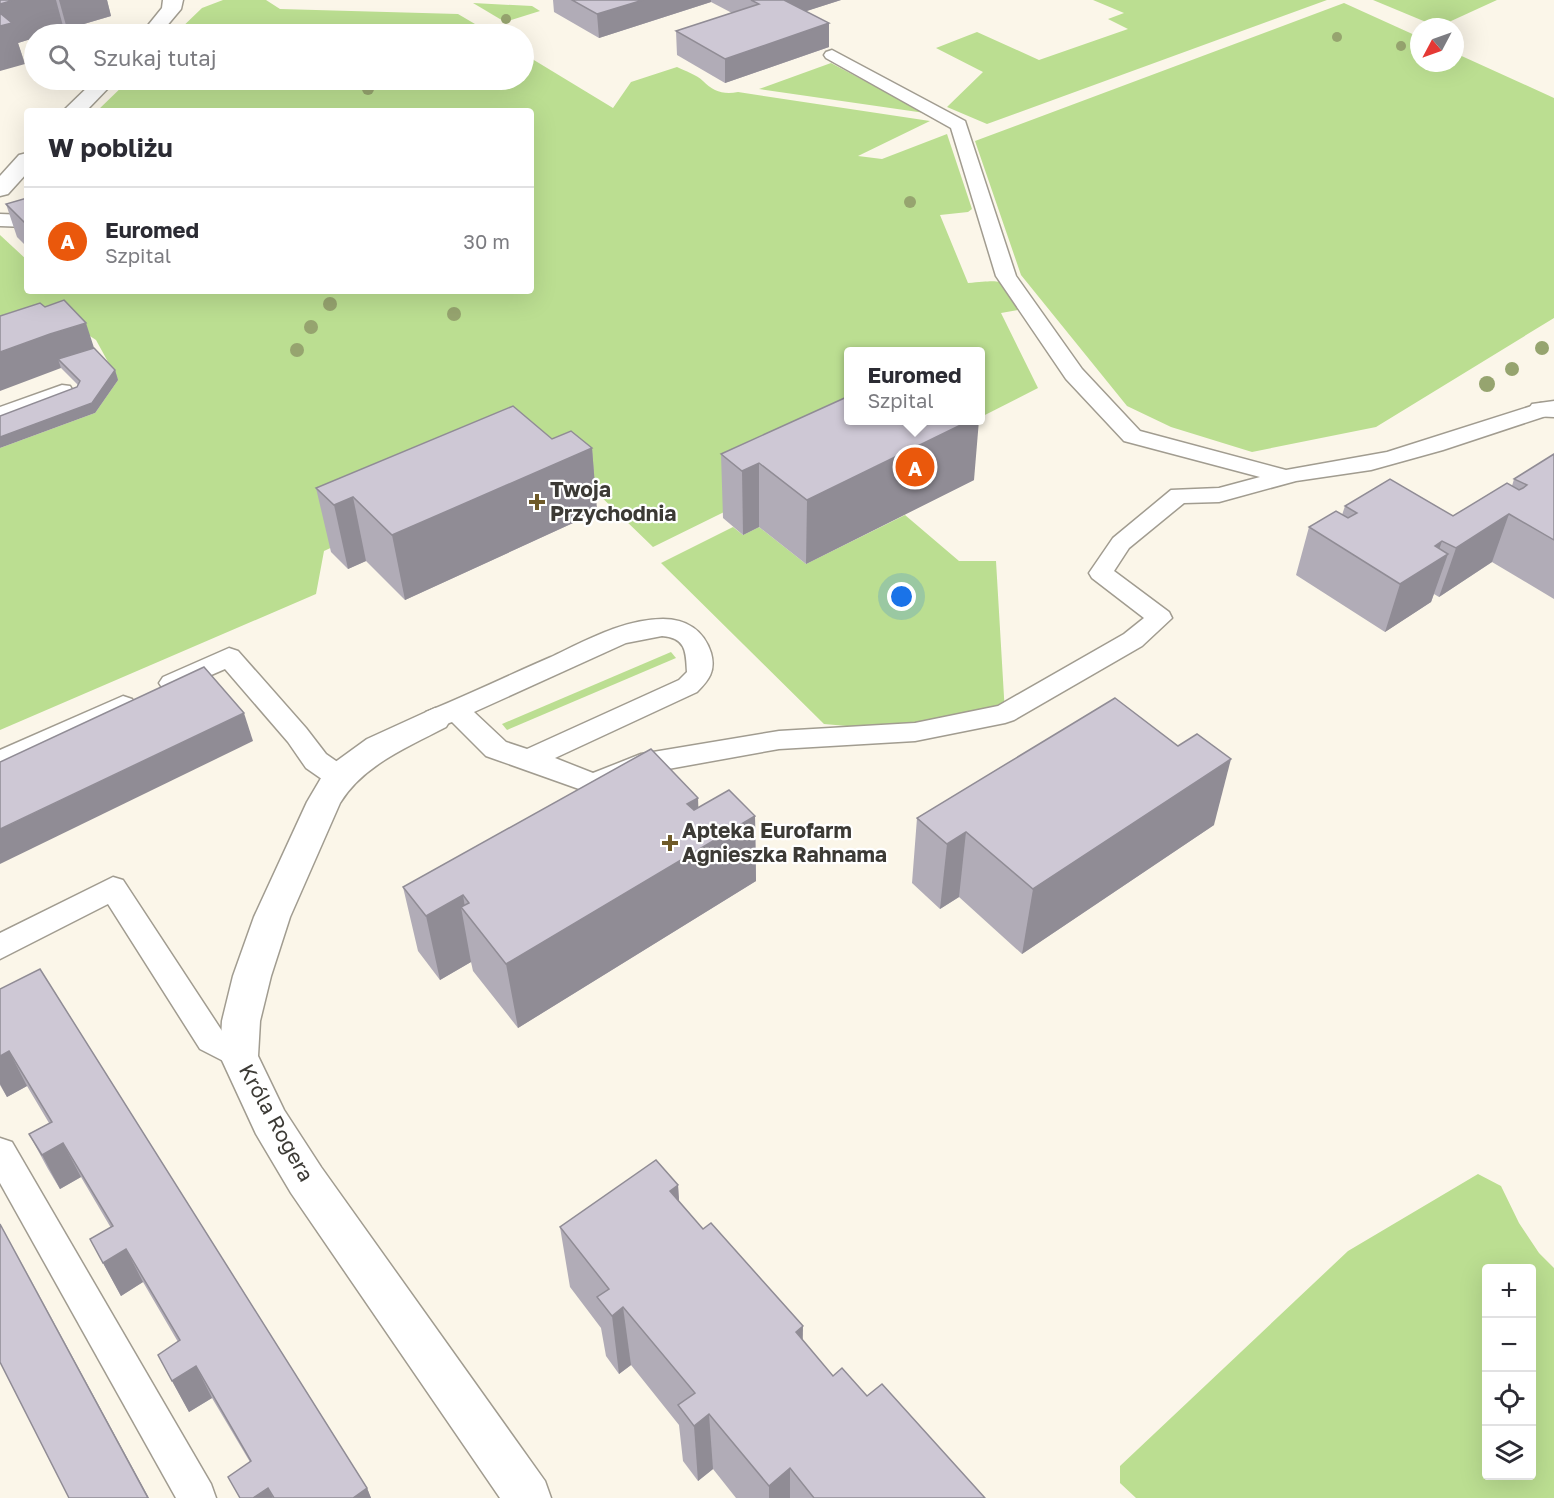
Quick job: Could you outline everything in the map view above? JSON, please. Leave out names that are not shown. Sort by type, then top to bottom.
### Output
[{"type":"street","points":[[158,24],[171,9],[173,0]]},
{"type":"street","points":[[77,108],[96,90]]},
{"type":"street","points":[[0,189],[24,163]]},
{"type":"street","name":"Króla Rogera","points":[[445,715],[380,747],[339,777],[324,802],[272,917],[252,976],[241,1021],[239,1056],[270,1122],[306,1180],[528,1498]]},
{"type":"lane","points":[[832,55],[959,125],[1006,276],[1074,374],[1132,436],[1287,477]]},
{"type":"lane","points":[[0,220],[24,221]]},
{"type":"lane","points":[[0,414],[62,391]]},
{"type":"lane","points":[[445,715],[496,749],[593,784],[641,764],[779,740],[915,732],[1005,714],[1133,640],[1160,618],[1101,573],[1121,543],[1179,495],[1195,499],[1231,493],[1287,477],[1371,463],[1548,409]]},
{"type":"lane","points":[[445,715],[617,637],[642,629],[664,626],[682,629],[696,642],[701,660],[700,674],[688,686],[529,759]]},
{"type":"lane","points":[[0,761],[229,657],[297,735],[316,761],[339,777]]},
{"type":"lane","points":[[0,947],[113,888],[211,1040],[239,1056]]},
{"type":"lane","points":[[0,1152],[197,1498]]},
{"type":"green space","points":[[223,0],[266,0],[280,9],[458,14],[475,24],[185,24],[202,8]]},
{"type":"green space","points":[[1093,0],[1327,0],[987,124],[947,107],[983,72],[936,48],[977,32],[1039,60],[1128,29],[1108,19],[1124,13]]},
{"type":"green space","points":[[1373,0],[1497,0],[1458,18],[1416,18]]},
{"type":"green space","points":[[473,3],[532,6],[540,11],[505,22]]},
{"type":"green space","points":[[1344,3],[1410,33],[1410,72],[1464,72],[1464,57],[1554,98],[1554,318],[1376,427],[1252,452],[1171,427],[1127,406],[1021,275],[975,141]]},
{"type":"green space","points":[[534,60],[613,108],[631,82],[677,67],[698,77],[715,90],[723,92],[738,92],[930,121],[858,156],[882,159],[947,134],[972,209],[968,212],[940,215],[968,283],[997,281],[1002,283],[1011,291],[1023,309],[1001,313],[1038,388],[985,415],[985,347],[844,347],[844,425],[901,425],[653,547],[593,489],[540,451],[324,551],[316,594],[0,730],[0,448],[95,413],[118,380],[96,340],[52,311],[0,330],[0,235],[24,257],[24,294],[534,294],[534,108],[100,108],[119,90],[534,90]]},
{"type":"green space","points":[[831,63],[925,113],[759,89]]},
{"type":"green space","points":[[905,515],[959,561],[996,561],[1005,714],[915,732],[824,724],[661,563],[733,527],[743,535],[759,527],[806,564]]},
{"type":"green space","points":[[671,652],[676,658],[507,730],[502,724]]},
{"type":"green space","points":[[1478,1174],[1501,1186],[1519,1223],[1539,1253],[1554,1268],[1554,1498],[1136,1498],[1120,1483],[1120,1466],[1348,1251]]},
{"type":"building","points":[[0,0],[14,0],[0,4]]},
{"type":"building","points":[[572,0],[643,0],[597,14]]},
{"type":"building","points":[[751,0],[784,0],[829,23],[725,59],[676,31],[759,4]]},
{"type":"building","points":[[0,13],[12,23],[0,26]]},
{"type":"building","points":[[24,199],[24,222],[6,204]]},
{"type":"building","points":[[64,300],[86,323],[0,352],[0,316],[40,303],[45,307]]},
{"type":"building","points":[[94,348],[115,370],[92,403],[0,437],[0,416],[77,387],[80,381],[58,359]]},
{"type":"building","points":[[844,398],[844,425],[961,425],[807,500],[759,463],[742,471],[721,454]]},
{"type":"building","points":[[513,406],[552,439],[571,431],[592,448],[392,535],[353,497],[334,505],[316,488]]},
{"type":"building","points":[[1554,454],[1554,540],[1509,514],[1456,548],[1442,541],[1435,546],[1448,554],[1400,584],[1309,527],[1336,511],[1348,518],[1357,513],[1345,506],[1390,479],[1453,516],[1507,483],[1519,490],[1523,488],[1527,485],[1514,479]]},
{"type":"building","points":[[204,667],[244,713],[0,829],[0,762]]},
{"type":"building","points":[[1115,698],[1178,746],[1197,734],[1231,759],[1033,889],[966,832],[947,844],[917,818]]},
{"type":"building","points":[[651,749],[698,798],[687,804],[694,810],[729,790],[755,816],[506,964],[461,907],[469,903],[463,895],[426,916],[403,887]]},
{"type":"building","points":[[40,969],[367,1488],[353,1498],[274,1498],[268,1488],[253,1498],[240,1498],[228,1477],[251,1461],[196,1366],[172,1381],[158,1355],[180,1340],[126,1249],[103,1263],[90,1239],[113,1226],[63,1143],[42,1155],[29,1134],[52,1122],[9,1051],[0,1056],[0,989]]},
{"type":"building","points":[[656,1160],[678,1185],[670,1191],[703,1229],[711,1223],[803,1326],[796,1332],[833,1376],[842,1368],[867,1396],[882,1384],[985,1498],[814,1498],[790,1468],[769,1486],[709,1414],[694,1426],[678,1405],[695,1393],[623,1307],[612,1316],[597,1297],[609,1289],[560,1227]]},
{"type":"building","points":[[0,1224],[148,1498],[69,1498],[0,1362]]},
{"type":"place","name":"Euromed","points":[[915,467]]},
{"type":"place","name":"Twoja Przychodnia","points":[[537,502]]},
{"type":"place","name":"Apteka Eurofarm Agnieszka Rahnama","points":[[670,843]]}]
